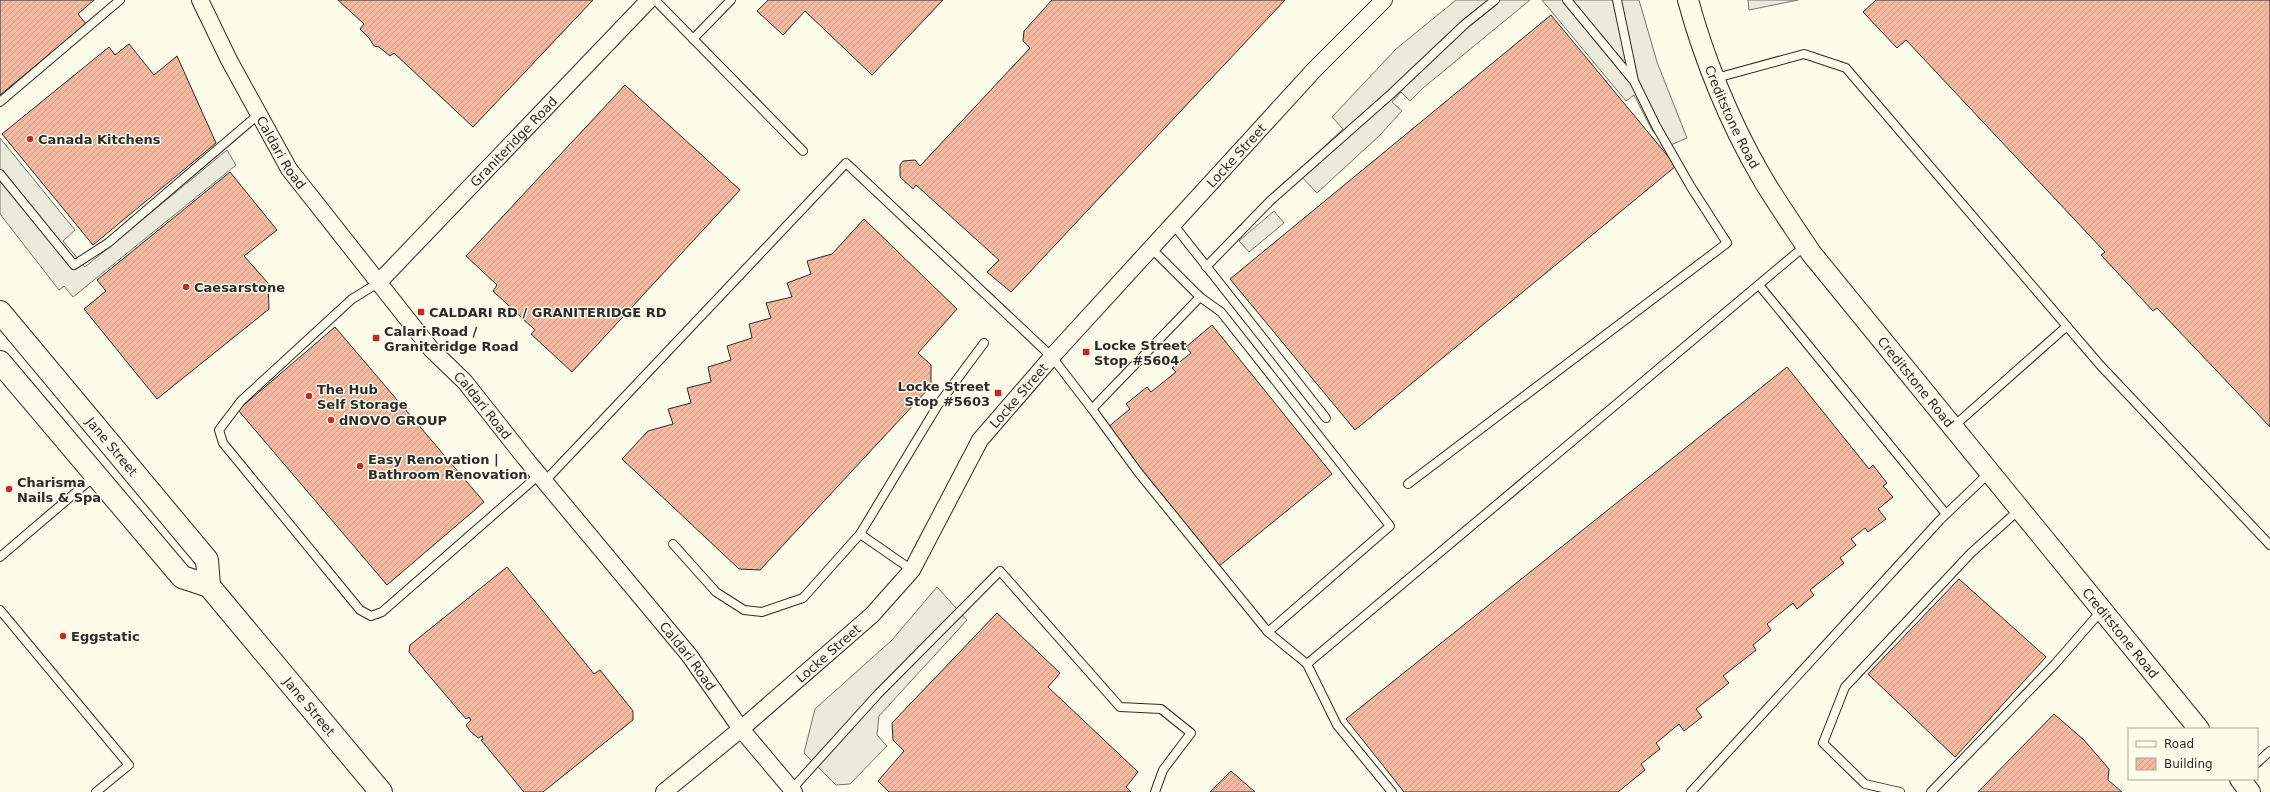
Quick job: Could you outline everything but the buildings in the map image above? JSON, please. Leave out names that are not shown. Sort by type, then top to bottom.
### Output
[{"type":"main road","name":"Jane Street","points":[[0,312],[207,560],[209,586],[383,791]]},
{"type":"main road","points":[[0,362],[182,577],[209,586]]},
{"type":"street","name":"Caldari Road","points":[[200,0],[289,169],[431,349],[465,382],[689,656],[742,729],[793,790]]},
{"type":"street","name":"Graniteridge Road","points":[[378,283],[649,0]]},
{"type":"street","name":"Locke Street","points":[[664,792],[742,729],[872,615],[912,570],[980,440],[1052,357],[1315,69],[1384,0]]},
{"type":"street","name":"Creditstone Road","points":[[1688,0],[1732,120],[1761,176],[1806,245],[2198,728]]},
{"type":"street","points":[[2241,780],[2250,792]]},
{"type":"lane","points":[[0,102],[120,0]]},
{"type":"lane","points":[[655,0],[803,151]]},
{"type":"lane","points":[[693,39],[731,0]]},
{"type":"lane","points":[[1206,266],[1270,201],[1391,94],[1465,24],[1495,0]]},
{"type":"lane","points":[[1408,484],[1727,243],[1676,160],[1634,81],[1567,0]]},
{"type":"lane","points":[[1617,0],[1634,81]]},
{"type":"lane","points":[[1716,78],[1804,54],[1846,68],[2100,365],[2270,545]]},
{"type":"lane","points":[[0,174],[74,265],[108,243],[259,114]]},
{"type":"lane","points":[[378,283],[352,299],[241,401],[219,430],[223,443],[360,610],[371,616],[382,612],[542,478],[846,163],[1052,357],[1138,472],[1268,632],[1308,664],[1337,724],[1392,792]]},
{"type":"lane","points":[[1173,224],[1326,418]]},
{"type":"lane","points":[[1308,664],[1806,245]]},
{"type":"lane","points":[[1151,248],[1200,296],[1221,312],[1390,526],[1268,632]]},
{"type":"lane","points":[[1759,284],[1946,514]]},
{"type":"lane","points":[[1092,409],[1200,296]]},
{"type":"lane","points":[[1954,426],[2067,326]]},
{"type":"lane","points":[[673,544],[716,592],[744,610],[762,612],[803,598],[860,534],[938,405],[984,343]]},
{"type":"lane","points":[[1690,792],[1946,514],[1990,471]]},
{"type":"lane","points":[[0,557],[96,476]]},
{"type":"lane","points":[[1900,792],[1865,784],[1823,743],[1845,687],[1971,553],[2020,509]]},
{"type":"lane","points":[[860,534],[912,570]]},
{"type":"lane","points":[[793,790],[878,694],[1000,571],[1120,707],[1160,709],[1191,733],[1163,770],[1155,792]]},
{"type":"lane","points":[[0,610],[129,765],[96,792]]},
{"type":"lane","points":[[1931,792],[2055,664],[2103,610]]},
{"type":"lane","points":[[2258,762],[2270,751]]},
{"type":"shaded area","points":[[1456,0],[1530,0],[1423,88],[1410,101],[1401,92],[1392,102],[1402,111],[1379,136],[1317,193],[1297,172],[1343,129],[1332,117],[1396,49]]},
{"type":"shaded area","points":[[1542,0],[1639,0],[1657,62],[1687,138],[1666,147],[1652,130],[1634,95],[1626,101]]},
{"type":"shaded area","points":[[1748,0],[1798,0],[1749,10]]},
{"type":"shaded area","points":[[0,138],[75,230],[63,241],[85,267],[227,150],[236,165],[73,297],[64,286],[59,290],[0,214]]},
{"type":"shaded area","points":[[1274,211],[1284,223],[1249,252],[1239,241]]},
{"type":"shaded area","points":[[937,587],[967,620],[879,716],[877,735],[887,746],[850,784],[836,785],[804,753],[815,709],[892,640]]},
{"type":"place","name":"Canada Kitchens","points":[[30,139]]},
{"type":"place","name":"Caesarstone","points":[[186,287]]},
{"type":"place","name":"CALDARI RD / GRANITERIDGE RD","points":[[421,312]]},
{"type":"place","name":"Calari Road / Graniteridge Road","points":[[376,338]]},
{"type":"place","name":"Locke Street Stop #5604","points":[[1086,352]]},
{"type":"place","name":"Locke Street Stop #5603","points":[[998,393]]},
{"type":"place","name":"The Hub Self Storage","points":[[309,396]]},
{"type":"place","name":"dNOVO GROUP","points":[[331,420]]},
{"type":"place","name":"Easy Renovation | Bathroom Renovation","points":[[360,466]]},
{"type":"place","name":"Charisma Nails & Spa","points":[[9,489]]},
{"type":"place","name":"Eggstatic","points":[[63,636]]}]
